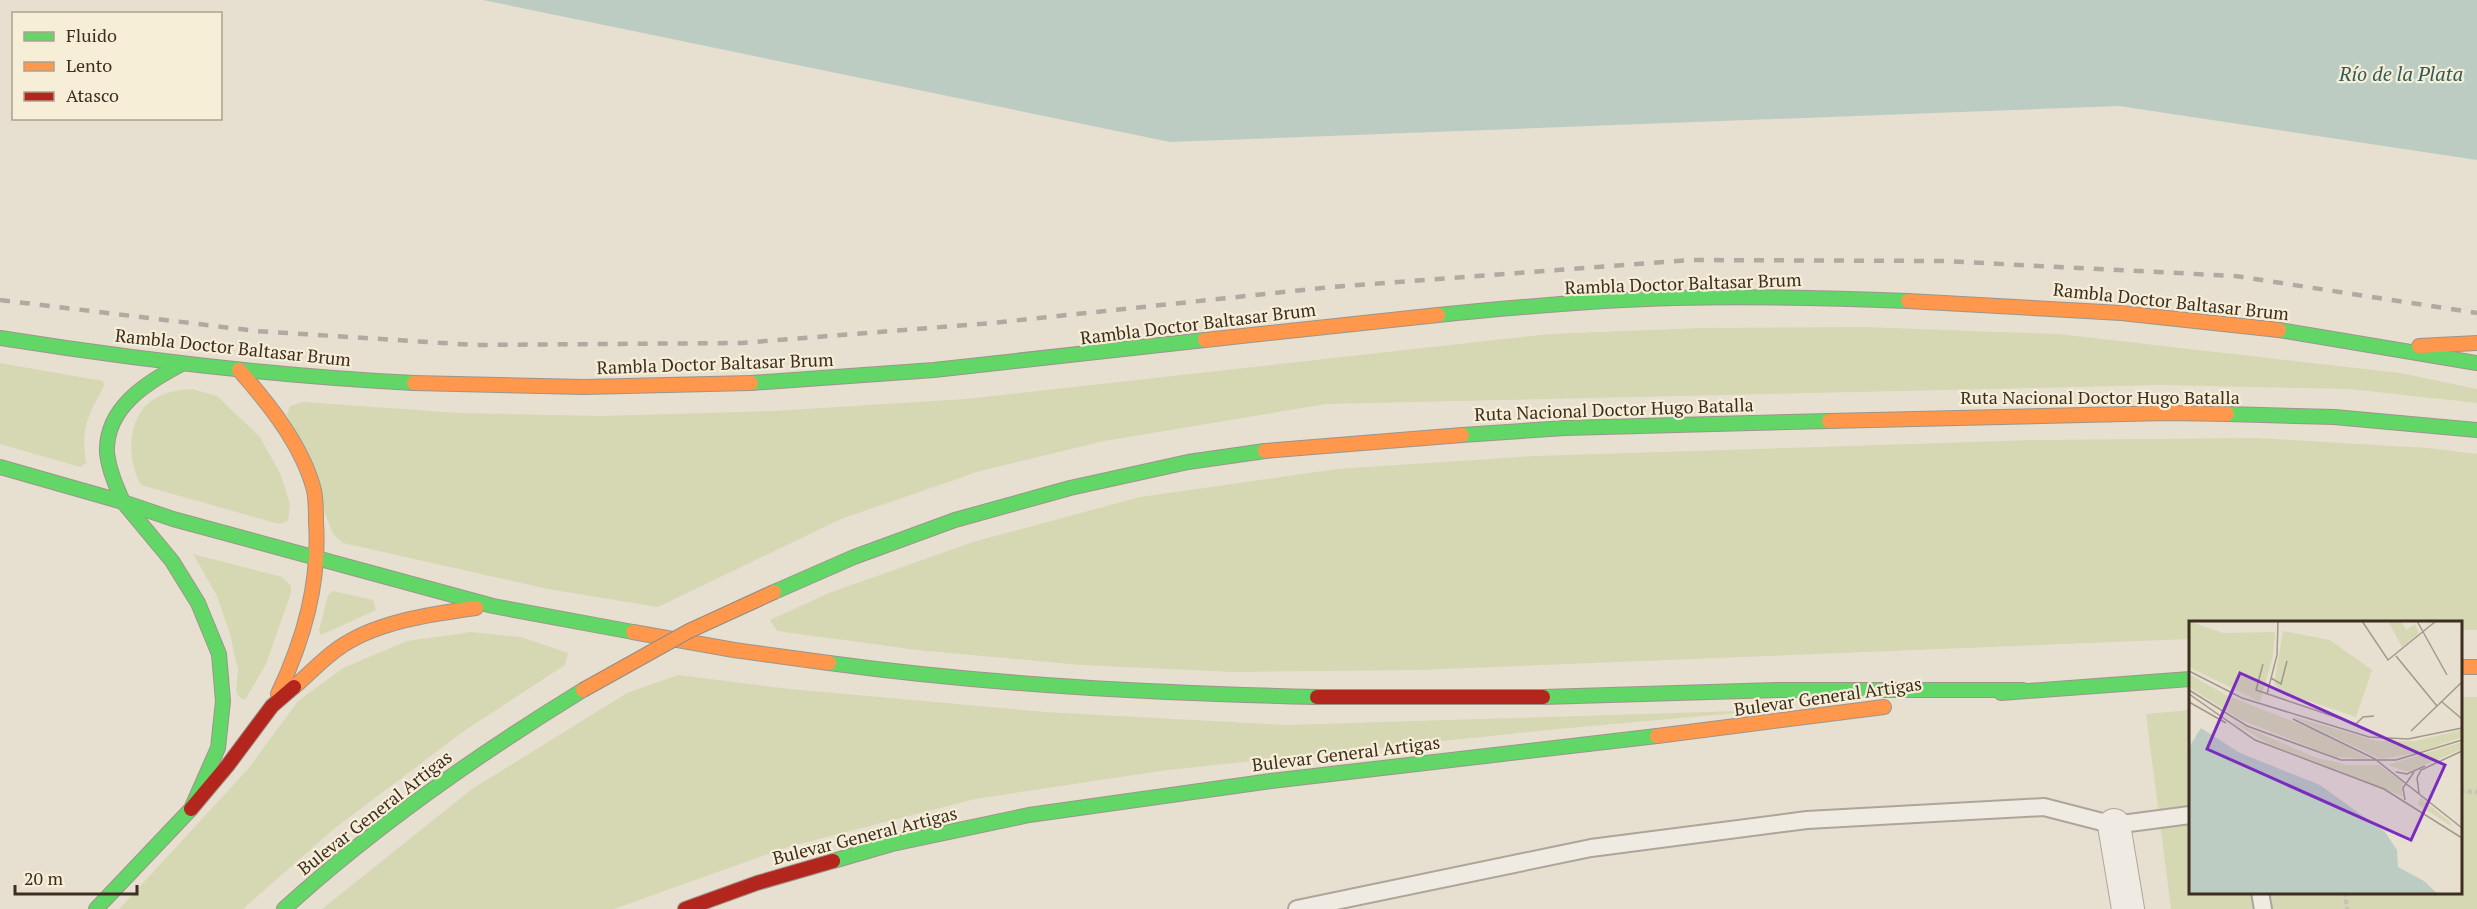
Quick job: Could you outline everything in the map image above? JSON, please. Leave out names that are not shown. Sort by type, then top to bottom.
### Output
[{"type":"main road","name":"Rambla Doctor Baltasar Brum","points":[[0,338],[239,370],[432,383],[655,387],[928,371],[1461,312],[1648,299],[1816,298],[2022,305],[2235,324],[2400,347],[2477,363]]},
{"type":"main road","name":"Rambla Doctor Baltasar Brum","points":[[2400,347],[2477,343]]},
{"type":"main road","points":[[182,364],[158,376],[136,392],[116,413],[107,442],[111,470],[123,502],[171,561],[198,603],[219,654],[223,701],[218,748],[191,809]]},
{"type":"main road","points":[[96,909],[191,809],[228,765],[272,706],[300,644],[313,595],[319,560],[314,488],[297,452],[267,401],[239,370]]},
{"type":"main road","name":"Ruta Nacional Doctor Hugo Batalla","points":[[774,592],[854,557],[966,517],[1070,488],[1188,462],[1289,447],[1565,428],[2157,414],[2334,417],[2477,430]]},
{"type":"main road","points":[[0,467],[123,502],[173,519],[493,606],[734,650],[976,679],[1144,692],[1316,697],[1524,698],[1777,690],[2023,690],[2189,679]]},
{"type":"main road","name":"Bulevar General Artigas","points":[[284,909],[421,794],[513,732],[689,631],[774,592]]},
{"type":"main road","points":[[272,706],[337,649],[362,636],[430,614],[493,606]]},
{"type":"main road","name":"Bulevar General Artigas","points":[[685,909],[756,883],[892,844],[1029,815],[1283,780],[1732,728],[2023,690]]},
{"type":"street","points":[[2114,825],[2128,909]]},
{"type":"lane","points":[[1297,909],[1592,849],[1807,820],[2044,807],[2114,825],[2189,815]]},
{"type":"lane","points":[[2260,894],[2263,909]]},
{"type":"path","points":[[2462,791],[2477,792]]},
{"type":"path","points":[[2345,894],[2347,909]]},
{"type":"green space","points":[[1865,327],[2058,334],[2400,373],[2477,389],[2477,403],[2350,389],[2162,385],[1326,404],[1104,441],[980,471],[841,519],[658,607],[548,589],[343,543],[333,534],[287,414],[290,406],[303,402],[460,413],[602,416],[774,411],[966,399],[1549,334],[1700,328]]},
{"type":"green space","points":[[0,363],[103,381],[104,386],[85,431],[86,463],[80,467],[0,444]]},
{"type":"green space","points":[[192,389],[217,396],[260,437],[281,475],[290,504],[288,521],[279,524],[141,485],[136,474],[131,448],[135,423],[149,403],[160,396]]},
{"type":"green space","points":[[2258,438],[2428,448],[2477,454],[2477,630],[2462,630],[2462,621],[2189,621],[2189,639],[1418,670],[1234,672],[1081,665],[917,650],[777,631],[770,620],[829,593],[973,542],[1140,497],[1337,469],[1534,456],[2035,440]]},
{"type":"green space","points":[[193,554],[282,577],[291,586],[291,593],[266,664],[245,700],[239,697],[236,691],[238,670],[230,634],[217,596]]},
{"type":"green space","points":[[333,591],[373,600],[376,610],[321,635],[319,631],[328,595]]},
{"type":"green space","points":[[471,632],[521,637],[568,653],[565,665],[464,731],[335,828],[243,909],[119,909],[248,769],[298,701],[343,668],[407,641]]},
{"type":"green space","points":[[678,675],[790,689],[1045,712],[1288,725],[1769,710],[1558,729],[1167,770],[975,799],[788,847],[614,909],[322,909],[472,789],[627,693]]},
{"type":"green space","points":[[2462,697],[2477,697],[2477,909],[2171,909],[2146,714],[2189,710],[2189,894],[2462,894]]},
{"type":"water","name":"Río de la Plata","points":[[483,0],[2477,0],[2477,160],[2119,106],[1170,142]]},
{"type":"railway","points":[[0,300],[256,331],[474,345],[741,343],[992,323],[1331,287],[1690,260],[1943,261],[2235,276],[2477,313]]},
{"type":"traffic: fast","points":[[1438,315],[1556,304],[1675,298],[1908,301]]},
{"type":"traffic: fast","points":[[2279,330],[2477,363]]},
{"type":"traffic: fast","points":[[0,338],[207,366],[414,383]]},
{"type":"traffic: fast","points":[[751,383],[934,370],[1205,340]]},
{"type":"traffic: fast","points":[[123,502],[111,472],[107,453],[108,437],[113,423],[121,410],[142,388],[182,364]]},
{"type":"traffic: fast","points":[[2227,414],[2334,417],[2477,430]]},
{"type":"traffic: fast","points":[[1462,435],[1565,428],[1829,421]]},
{"type":"traffic: fast","points":[[774,592],[854,557],[955,520],[1070,488],[1188,462],[1265,451]]},
{"type":"traffic: fast","points":[[0,467],[123,502],[173,519],[493,606],[633,632]]},
{"type":"traffic: fast","points":[[96,909],[191,809],[218,748],[223,701],[219,654],[198,603],[172,561],[123,502]]},
{"type":"traffic: fast","points":[[829,663],[890,671],[1073,687],[1317,697]]},
{"type":"traffic: fast","points":[[2001,693],[2189,679]]},
{"type":"traffic: fast","points":[[284,909],[355,848],[428,792],[583,690]]},
{"type":"traffic: fast","points":[[1543,697],[1777,690],[2023,690]]},
{"type":"traffic: fast","points":[[833,861],[892,844],[1029,815],[1271,781],[1657,736]]},
{"type":"traffic: slow","points":[[1908,301],[2121,313],[2279,330]]},
{"type":"traffic: slow","points":[[1205,340],[1438,315]]},
{"type":"traffic: slow","points":[[2419,346],[2477,343]]},
{"type":"traffic: slow","points":[[239,370],[273,411],[293,441],[309,473],[315,498],[317,545],[313,589],[303,631],[278,694]]},
{"type":"traffic: slow","points":[[414,383],[584,387],[751,383]]},
{"type":"traffic: slow","points":[[1829,421],[2168,413],[2227,414]]},
{"type":"traffic: slow","points":[[1265,451],[1462,435]]},
{"type":"traffic: slow","points":[[583,690],[689,631],[774,592]]},
{"type":"traffic: slow","points":[[294,687],[336,650],[367,632],[403,621],[476,608]]},
{"type":"traffic: slow","points":[[633,632],[734,650],[829,663]]},
{"type":"traffic: slow","points":[[2462,667],[2477,667]]},
{"type":"traffic: slow","points":[[1657,736],[1884,707]]},
{"type":"traffic: jam","points":[[191,809],[228,765],[272,706],[294,687]]},
{"type":"traffic: jam","points":[[1317,697],[1543,697]]},
{"type":"traffic: jam","points":[[685,909],[757,883],[833,861]]}]
